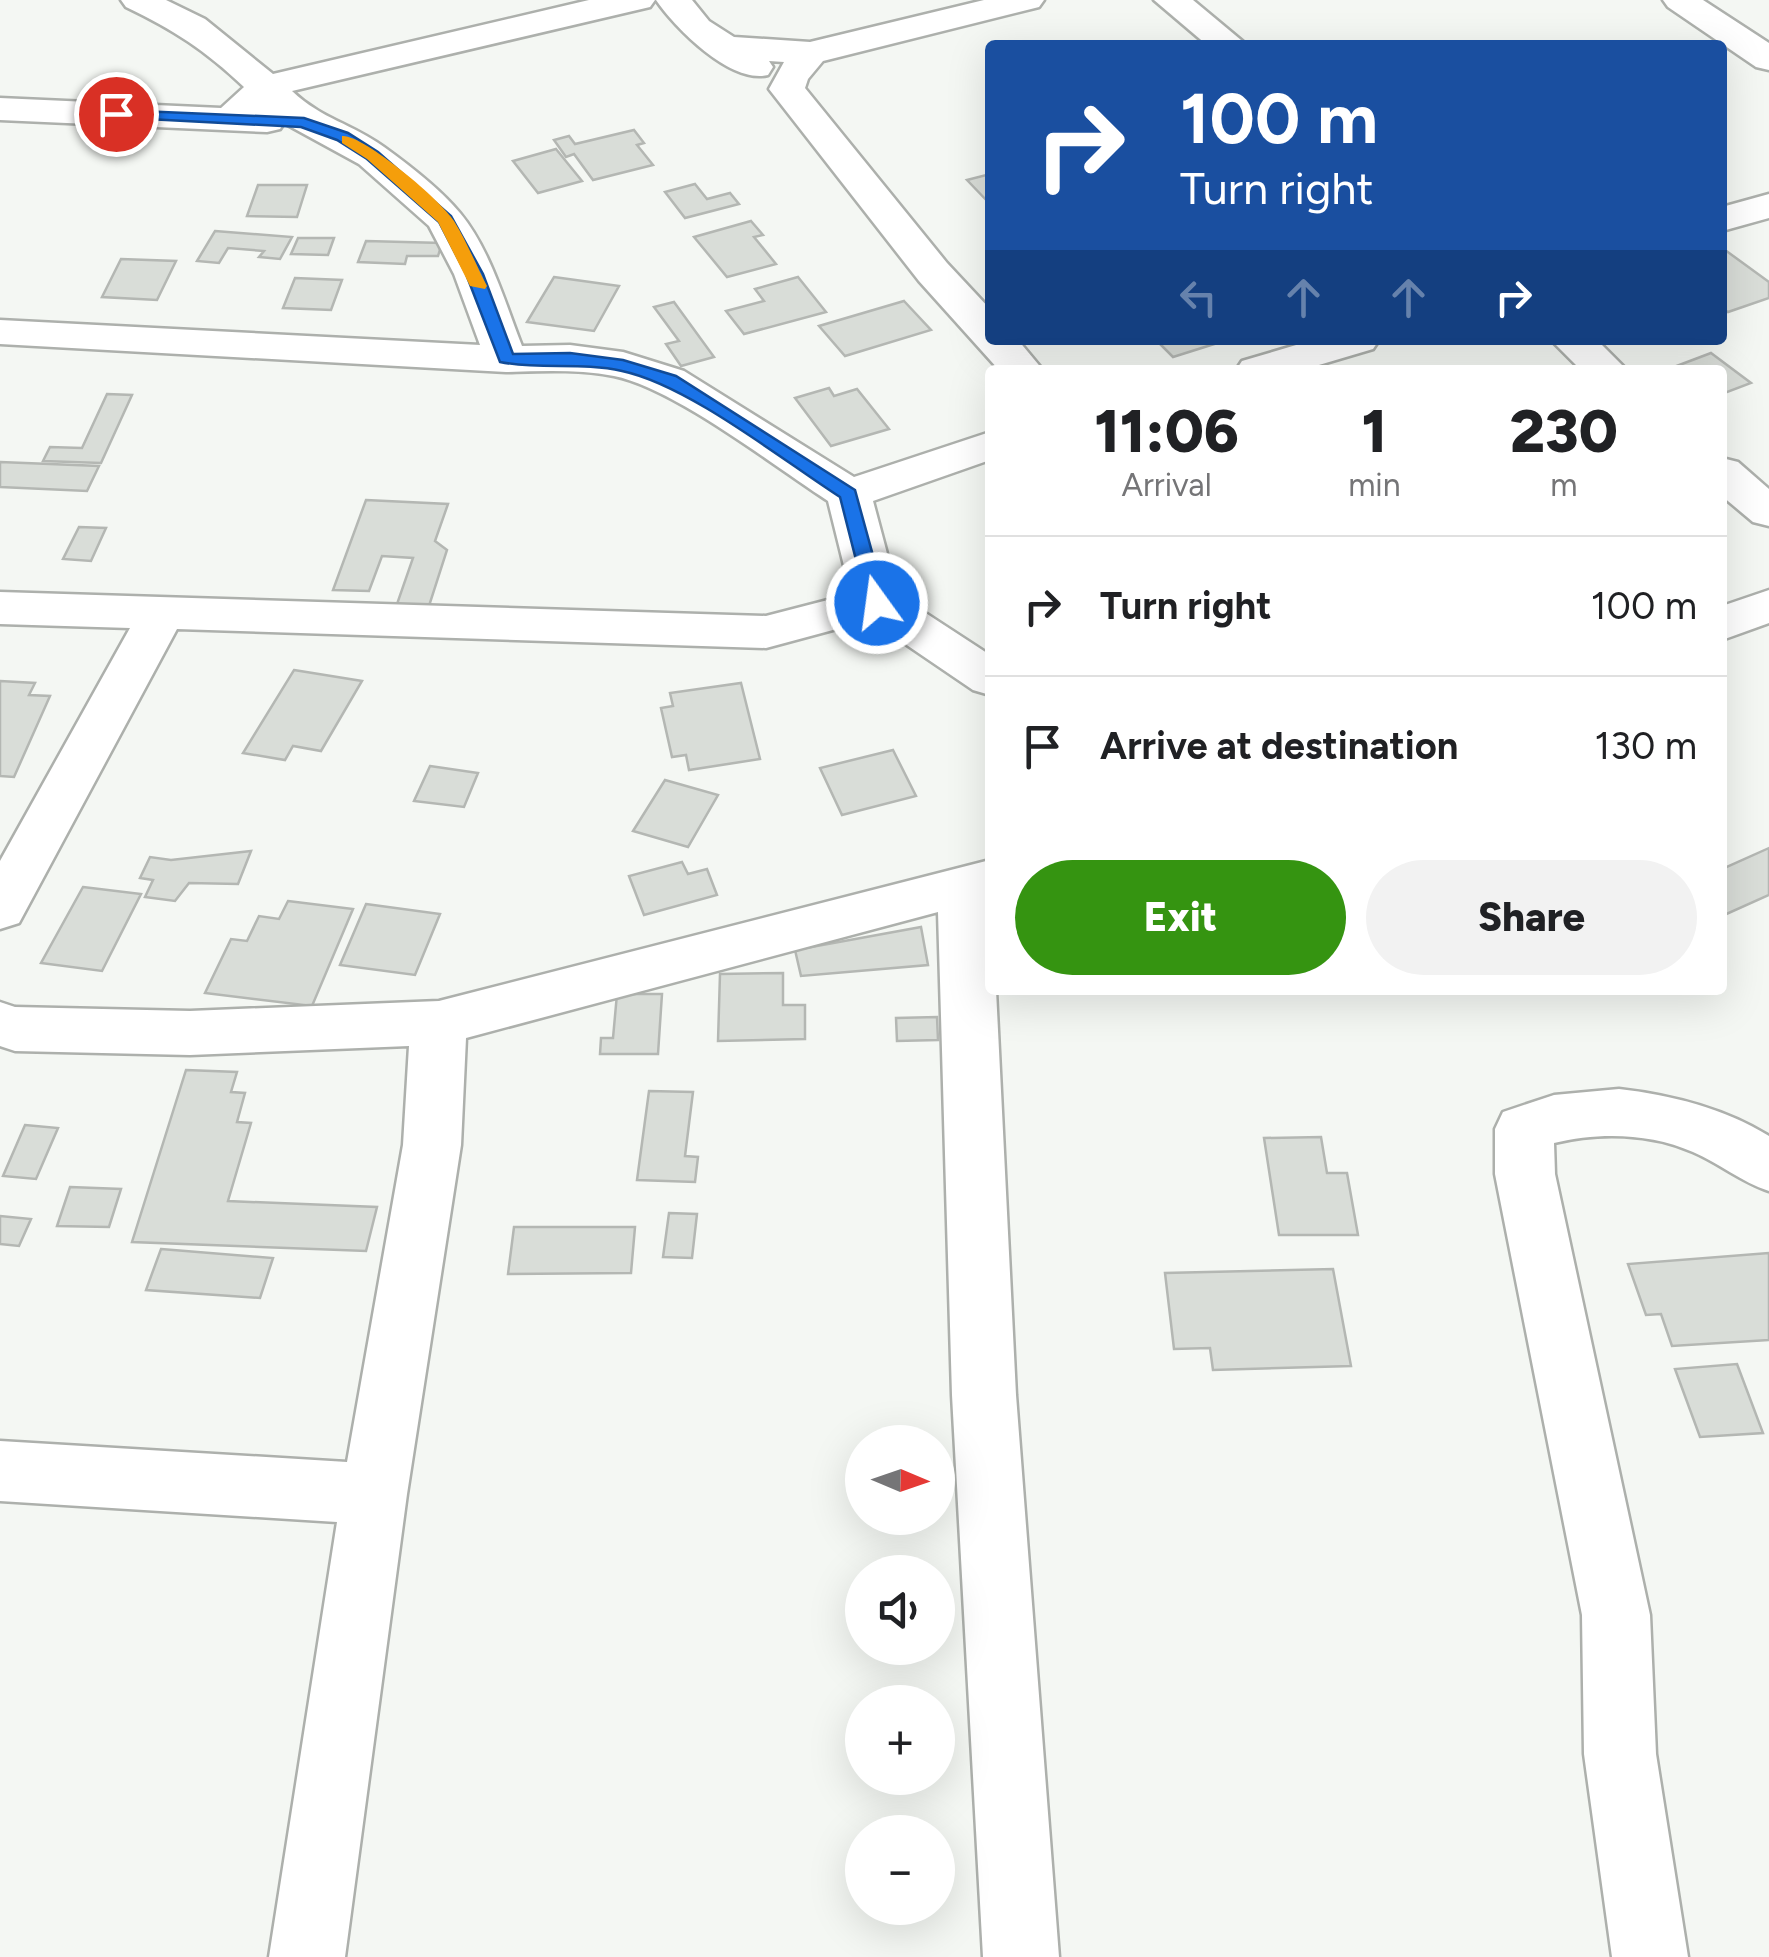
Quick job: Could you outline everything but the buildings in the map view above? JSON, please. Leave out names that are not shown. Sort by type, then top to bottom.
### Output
[{"type":"street","points":[[138,0],[193,26],[218,43],[304,122]]},
{"type":"street","points":[[231,119],[265,87],[478,34],[638,0]]},
{"type":"street","points":[[673,0],[698,28],[787,89],[933,272],[985,329]]},
{"type":"street","points":[[726,47],[810,53],[1027,0]]},
{"type":"street","points":[[1171,0],[1223,40]]},
{"type":"street","points":[[1680,0],[1767,56]]},
{"type":"street","points":[[787,89],[790,78],[810,53]]},
{"type":"street","points":[[0,109],[304,122],[342,137],[372,156],[445,220],[474,274],[506,359]]},
{"type":"street","points":[[1727,219],[1769,206]]},
{"type":"street","points":[[0,332],[606,363],[670,380],[848,494],[877,603],[985,675]]},
{"type":"street","points":[[999,345],[1017,365]]},
{"type":"street","points":[[1274,365],[1341,345]]},
{"type":"street","points":[[1578,345],[1600,365]]},
{"type":"street","points":[[848,494],[985,446]]},
{"type":"street","points":[[1727,476],[1769,512]]},
{"type":"street","points":[[0,608],[750,632],[792,628],[877,603]]},
{"type":"street","points":[[1727,622],[1769,606]]},
{"type":"street","points":[[0,909],[162,614]]},
{"type":"street","points":[[0,1024],[15,1029],[190,1034],[439,1022],[977,882],[984,1396],[1021,1957]]},
{"type":"street","points":[[307,1957],[374,1494],[432,1145],[439,1022]]},
{"type":"street","points":[[1650,1957],[1620,1754],[1616,1615],[1525,1174],[1524,1129],[1552,1116],[1584,1112],[1668,1118],[1734,1141],[1769,1167]]},
{"type":"street","points":[[0,1471],[374,1494]]},
{"type":"slow traffic","points":[[347,140],[372,156],[445,220],[479,286]]},
{"type":"route","points":[[116,114],[304,122],[342,137],[372,156],[445,220],[474,274],[506,359],[570,358],[623,366],[670,380],[848,494],[877,603]]}]
